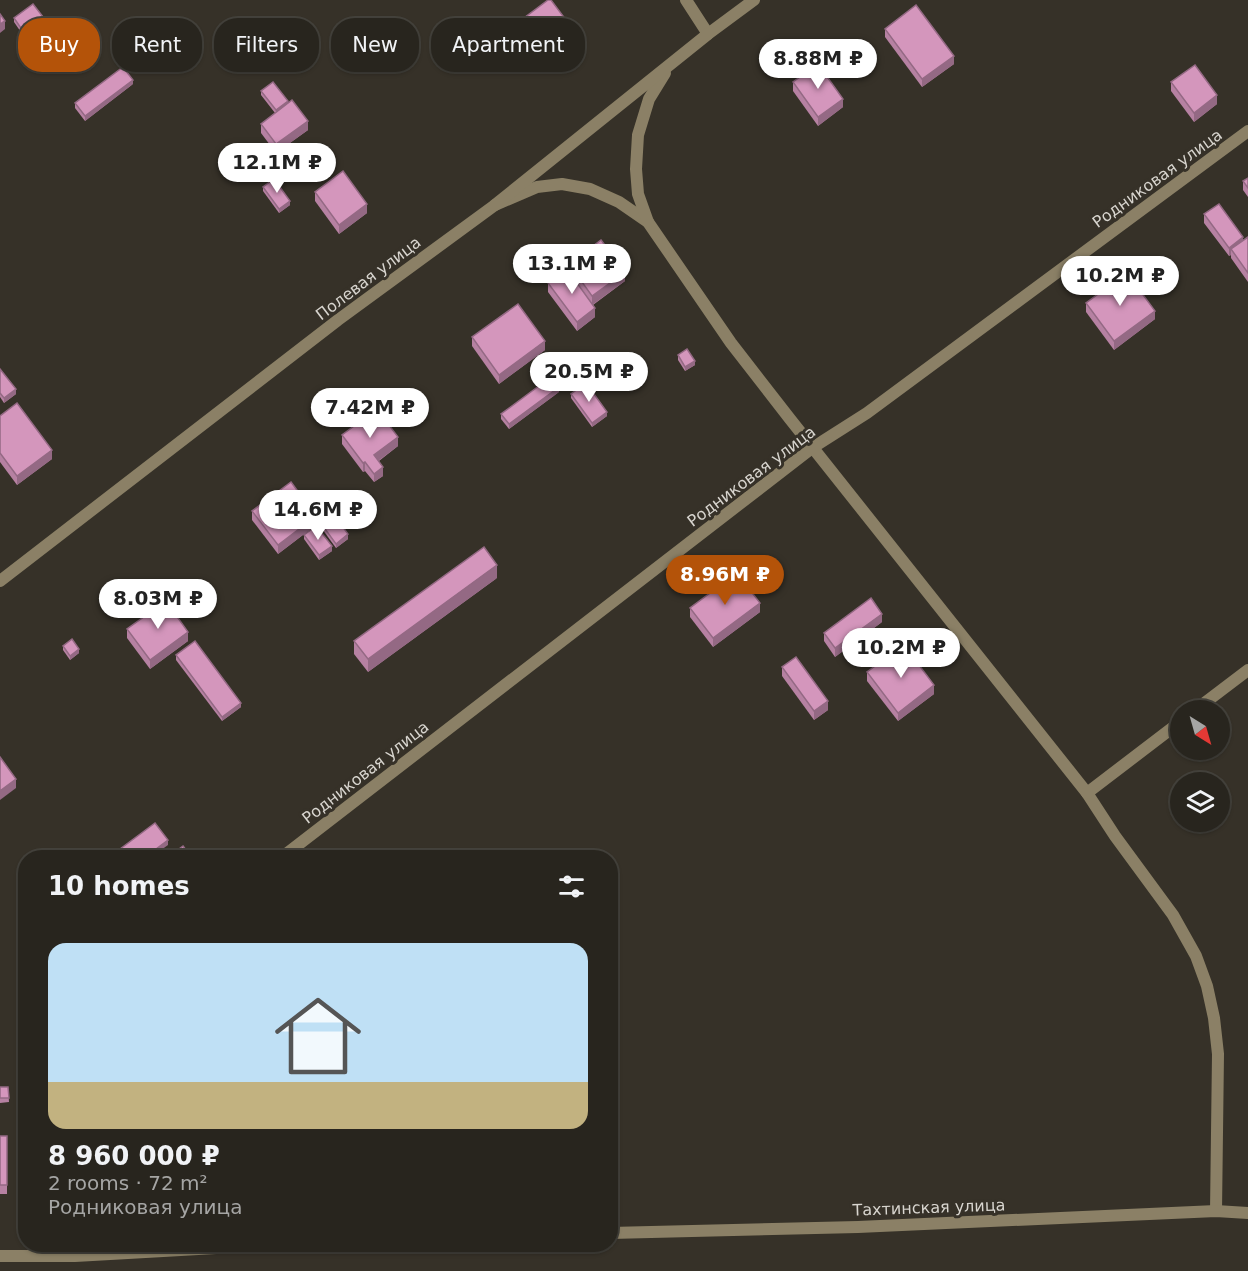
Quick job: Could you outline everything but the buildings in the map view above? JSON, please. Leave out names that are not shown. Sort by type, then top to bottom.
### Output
[{"type":"street","points":[[687,0],[708,34]]},
{"type":"street","name":"Полевая улица","points":[[0,581],[338,320],[495,205],[708,34],[754,0]]},
{"type":"street","points":[[671,64],[649,99],[638,135],[636,169],[638,194],[648,222],[732,343],[812,448],[1088,793],[1114,836],[1173,915],[1196,956],[1207,986],[1214,1018],[1218,1054],[1216,1210]]},
{"type":"street","name":"Родниковая улица","points":[[291,850],[812,448],[867,413],[1248,131]]},
{"type":"street","points":[[495,205],[537,187],[562,184],[600,193],[619,202],[648,222]]},
{"type":"street","points":[[1208,700],[1248,670]]},
{"type":"street","points":[[1088,793],[1170,730]]},
{"type":"street","name":"Тахтинская улица","points":[[618,1233],[858,1227],[1216,1210],[1248,1213]]},
{"type":"street","points":[[0,1256],[153,1252]]}]
